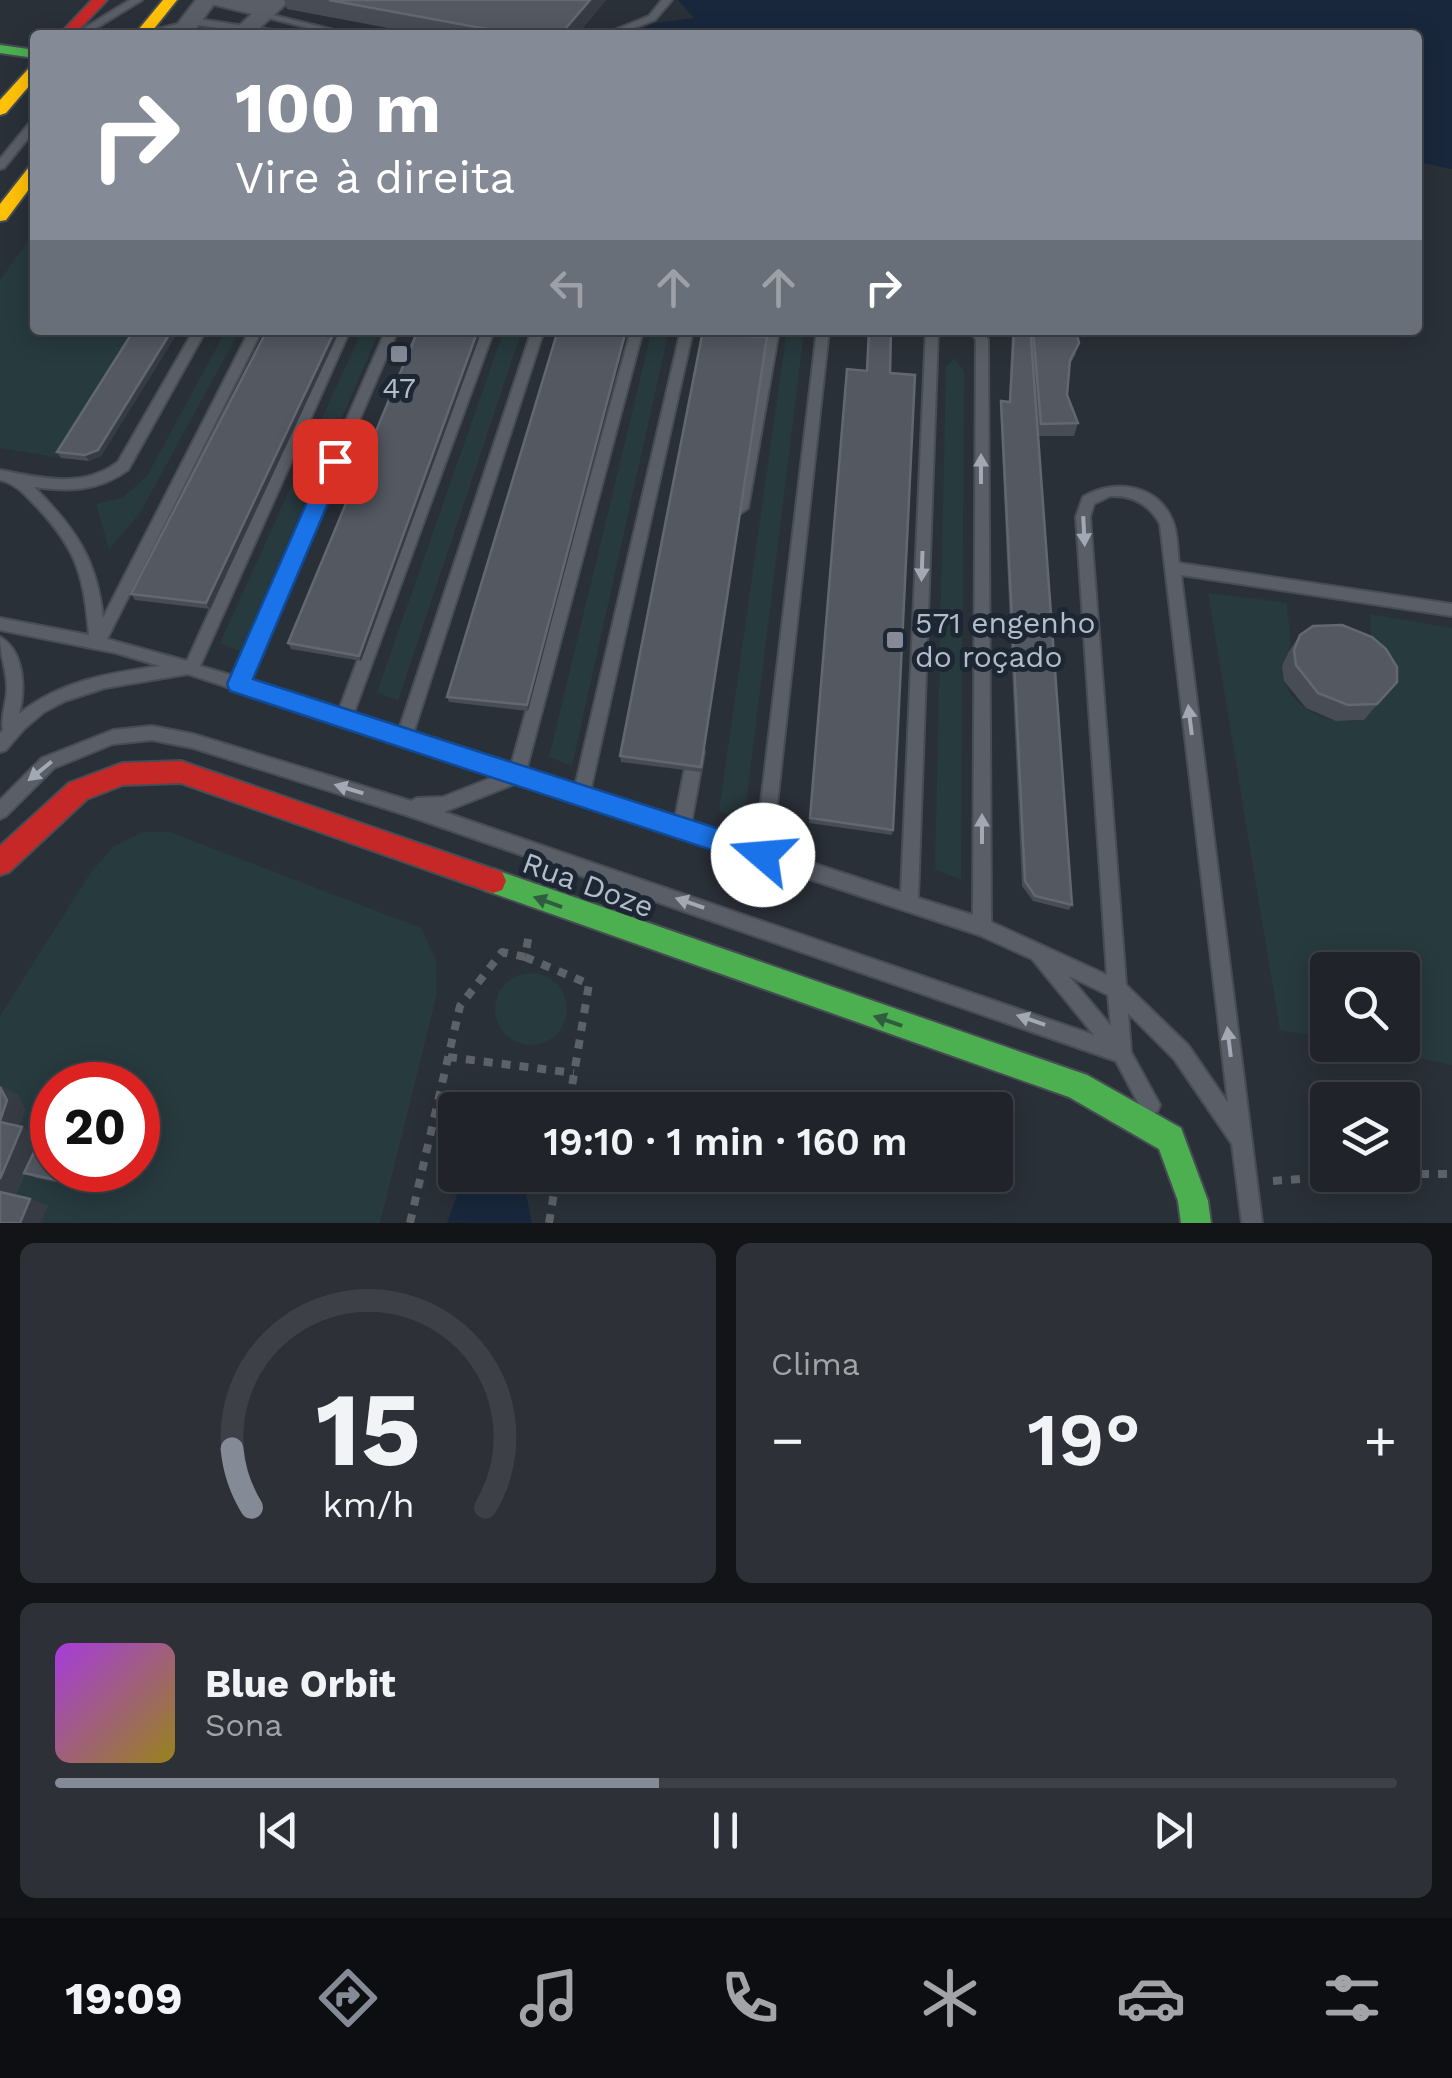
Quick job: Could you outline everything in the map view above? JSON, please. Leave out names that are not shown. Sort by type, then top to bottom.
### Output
[{"type":"street","points":[[71,30],[100,0]]},
{"type":"street","points":[[146,30],[170,0]]},
{"type":"street","points":[[185,28],[208,1],[260,18]]},
{"type":"street","points":[[0,48],[30,53]]},
{"type":"street","points":[[0,110],[30,76]]},
{"type":"street","points":[[0,216],[30,177]]},
{"type":"street","name":"Rua Doze","points":[[0,862],[66,797],[136,768],[181,772],[1077,1085],[1170,1139]]},
{"type":"street","points":[[1170,1139],[1193,1201],[1196,1223]]},
{"type":"lane","points":[[87,30],[138,0]]},
{"type":"lane","points":[[620,30],[652,18],[667,0]]},
{"type":"lane","points":[[185,28],[260,18],[323,30]]},
{"type":"lane","points":[[0,166],[30,129]]},
{"type":"lane","points":[[0,475],[82,486],[109,478],[122,466],[197,335]]},
{"type":"lane","points":[[97,644],[253,335]]},
{"type":"lane","points":[[191,669],[342,335]]},
{"type":"lane","points":[[238,684],[390,335]]},
{"type":"lane","points":[[344,718],[486,335]]},
{"type":"lane","points":[[404,738],[536,335]]},
{"type":"lane","points":[[517,775],[636,335]]},
{"type":"lane","points":[[581,796],[686,335]]},
{"type":"lane","points":[[738,522],[773,335]]},
{"type":"lane","points":[[763,855],[823,335]]},
{"type":"lane","points":[[909,902],[932,335]]},
{"type":"lane","points":[[980,335],[982,926]]},
{"type":"lane","points":[[17,478],[74,537],[86,559],[93,581],[97,644]]},
{"type":"lane","points":[[1122,1054],[1084,517],[1088,501],[1098,494],[1119,490],[1155,504],[1167,524],[1252,1223]]},
{"type":"lane","points":[[1172,568],[1452,610]]},
{"type":"lane","points":[[0,624],[191,669],[982,926],[1116,989],[1181,1052],[1241,1139]]},
{"type":"lane","points":[[0,643],[8,653],[15,708],[0,742]]},
{"type":"lane","points":[[0,742],[22,715],[75,688],[191,669]]},
{"type":"lane","points":[[682,828],[699,732]]},
{"type":"lane","points":[[0,811],[48,763],[113,737],[152,733],[193,740],[406,806],[1122,1054]]},
{"type":"lane","points":[[406,806],[443,805],[517,775]]},
{"type":"lane","points":[[1037,952],[1122,1054],[1170,1139]]},
{"type":"path","points":[[525,957],[536,898]]},
{"type":"path","points":[[410,1223],[460,1006],[502,952],[525,957],[589,984],[571,1092]]},
{"type":"path","points":[[448,1058],[574,1074]]},
{"type":"path","points":[[1420,1174],[1452,1174]]},
{"type":"path","points":[[1247,1183],[1310,1178]]},
{"type":"path","points":[[549,1223],[554,1192]]},
{"type":"green space","points":[[30,239],[30,335],[138,335],[61,458],[0,448],[0,280]]},
{"type":"green space","points":[[223,335],[237,335],[140,513],[109,549],[96,504],[122,498],[147,476]]},
{"type":"green space","points":[[360,335],[378,335],[240,651],[220,643]]},
{"type":"green space","points":[[502,335],[520,335],[398,701],[377,692]]},
{"type":"green space","points":[[651,335],[668,335],[572,766],[549,757]]},
{"type":"green space","points":[[800,335],[803,340],[744,821],[719,811],[786,336]]},
{"type":"green space","points":[[954,358],[964,371],[961,880],[935,869],[946,367]]},
{"type":"green space","points":[[1208,593],[1287,603],[1290,646],[1283,664],[1286,686],[1302,706],[1339,720],[1364,720],[1384,698],[1383,684],[1373,665],[1370,614],[1452,628],[1452,1065],[1420,1058],[1420,952],[1310,952],[1310,1036],[1280,1030]]},
{"type":"green space","points":[[143,832],[170,832],[421,928],[436,960],[437,994],[380,1223],[0,1223],[0,1016],[91,872],[113,847]]},
{"type":"green space","points":[[531,973],[545,975],[557,983],[565,995],[565,1023],[557,1035],[545,1043],[531,1045],[517,1043],[505,1035],[497,1023],[495,1009],[497,995],[505,983],[517,975]]},
{"type":"water","points":[[678,0],[1452,0],[1452,169],[1422,163],[1422,30],[640,30],[655,23],[694,18]]},
{"type":"water","points":[[458,1192],[526,1192],[532,1223],[447,1223]]},
{"type":"building","points":[[329,0],[590,0],[564,30],[492,30]]},
{"type":"building","points":[[131,335],[169,335],[98,450],[85,455],[57,452]]},
{"type":"building","points":[[264,335],[333,335],[206,603],[131,594]]},
{"type":"building","points":[[416,335],[476,335],[359,656],[288,643]]},
{"type":"building","points":[[556,335],[625,335],[527,705],[447,697]]},
{"type":"building","points":[[702,335],[767,337],[701,767],[620,756]]},
{"type":"building","points":[[869,335],[891,335],[890,373],[915,375],[893,830],[810,818],[847,369],[867,371]]},
{"type":"building","points":[[1014,335],[1032,335],[1072,905],[1035,896],[1025,881],[1001,401],[1010,402]]},
{"type":"building","points":[[1033,335],[1077,335],[1079,343],[1070,360],[1067,395],[1078,423],[1041,424]]},
{"type":"building","points":[[1342,625],[1372,637],[1386,649],[1397,667],[1397,682],[1377,704],[1348,705],[1318,693],[1296,665],[1294,650],[1300,635],[1313,626]]},
{"type":"building","points":[[0,1087],[7,1100],[0,1121]]},
{"type":"building","points":[[0,1122],[22,1127],[0,1179]]},
{"type":"building","points":[[0,1192],[30,1199],[20,1223],[0,1223]]},
{"type":"traffic: fast","points":[[0,49],[30,53]]},
{"type":"traffic: fast","points":[[493,881],[1077,1085],[1170,1139],[1193,1201],[1196,1223]]},
{"type":"traffic: slow","points":[[145,30],[170,0]]},
{"type":"traffic: slow","points":[[0,110],[30,76]]},
{"type":"traffic: slow","points":[[0,216],[30,177]]},
{"type":"traffic: jam","points":[[71,30],[100,0]]},
{"type":"traffic: jam","points":[[0,863],[78,791],[122,774],[181,772],[493,881]]},
{"type":"place","name":"47","points":[[399,354]]},
{"type":"place","name":"571 engenho do roçado","points":[[895,640]]},
{"type":"route","points":[[335,461],[238,684],[763,855]]}]
